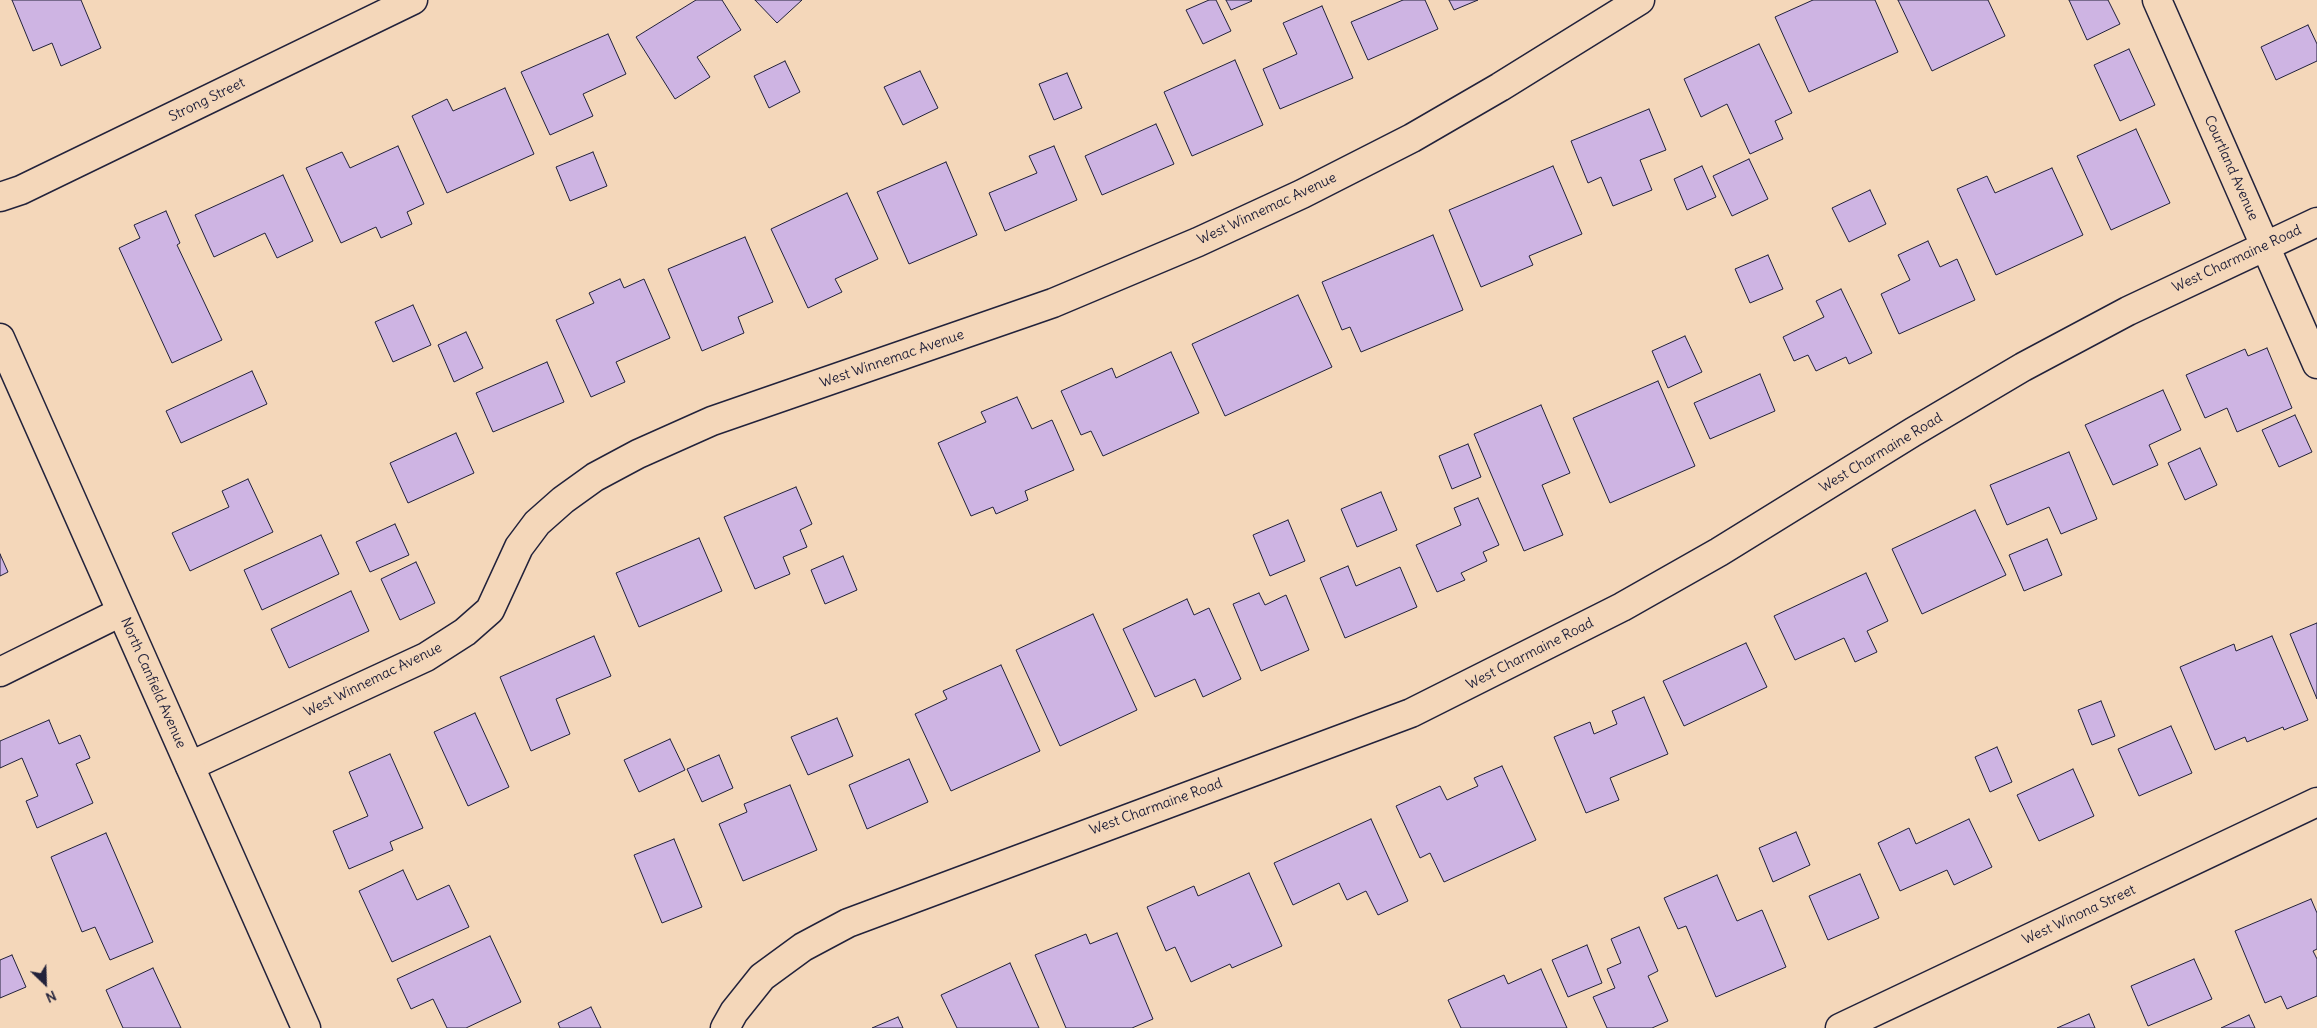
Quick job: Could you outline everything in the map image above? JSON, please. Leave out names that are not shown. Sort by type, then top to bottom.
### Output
[{"type":"street","name":"Strong Street","points":[[0,197],[21,190],[363,10],[413,0]]},
{"type":"street","name":"West Winnemac Avenue","points":[[190,766],[426,657],[465,632],[490,610],[520,547],[537,523],[563,500],[596,477],[638,454],[712,421],[1053,303],[1198,242],[1302,194],[1412,138],[1500,87],[1640,0]]},
{"type":"street","name":"Courtland Avenue","points":[[2157,0],[2317,364]]},
{"type":"street","name":"West Charmaine Road","points":[[725,1028],[734,1012],[762,977],[803,947],[848,923],[1411,713],[1622,607],[1719,552],[1913,432],[2023,368],[2128,311],[2264,245],[2317,222]]},
{"type":"street","name":"North Canfield Avenue","points":[[0,338],[306,1028]]},
{"type":"street","points":[[0,672],[121,612]]},
{"type":"street","name":"West Winona Street","points":[[1840,1028],[2317,802]]},
{"type":"building","points":[[12,0],[81,0],[101,48],[61,66],[52,43],[33,51]]},
{"type":"building","points":[[696,0],[722,0],[741,30],[697,57],[710,77],[675,99],[636,37]]},
{"type":"building","points":[[755,0],[802,0],[777,23]]},
{"type":"building","points":[[1209,0],[1216,0],[1231,31],[1203,44],[1186,10]]},
{"type":"building","points":[[1226,0],[1251,0],[1252,1],[1231,10]]},
{"type":"building","points":[[1403,0],[1425,0],[1438,29],[1368,60],[1351,22]]},
{"type":"building","points":[[1449,0],[1478,0],[1454,10]]},
{"type":"building","points":[[1813,0],[1875,0],[1898,52],[1809,92],[1775,17]]},
{"type":"building","points":[[1898,0],[1988,0],[2005,36],[1932,71]]},
{"type":"building","points":[[2069,0],[2108,0],[2120,24],[2087,40]]},
{"type":"building","points":[[1322,6],[1353,78],[1280,109],[1263,69],[1297,54],[1283,23]]},
{"type":"building","points":[[2308,25],[2317,44],[2317,61],[2276,80],[2261,47]]},
{"type":"building","points":[[608,34],[626,74],[583,94],[593,116],[550,135],[521,72]]},
{"type":"building","points":[[1759,44],[1792,113],[1775,121],[1783,139],[1750,154],[1727,104],[1701,117],[1684,79]]},
{"type":"building","points":[[2129,49],[2155,105],[2120,121],[2094,65]]},
{"type":"building","points":[[1235,60],[1263,125],[1192,156],[1164,92]]},
{"type":"building","points":[[785,61],[800,92],[769,108],[754,76]]},
{"type":"building","points":[[920,71],[938,108],[903,125],[884,87]]},
{"type":"building","points":[[1067,73],[1082,108],[1054,120],[1039,84]]},
{"type":"building","points":[[505,88],[534,154],[447,193],[412,116],[447,99],[453,111]]},
{"type":"building","points":[[1649,109],[1666,150],[1640,160],[1652,190],[1613,206],[1601,177],[1588,183],[1571,141]]},
{"type":"building","points":[[1156,124],[1174,164],[1102,195],[1085,156]]},
{"type":"building","points":[[2136,129],[2170,203],[2111,230],[2077,156]]},
{"type":"building","points":[[398,146],[424,204],[407,212],[412,224],[381,238],[376,227],[341,243],[306,168],[342,152],[350,168]]},
{"type":"building","points":[[1054,146],[1077,200],[1005,231],[989,193],[1037,173],[1029,156]]},
{"type":"building","points":[[593,152],[607,186],[570,201],[556,167]]},
{"type":"building","points":[[1749,159],[1768,199],[1732,216],[1713,176]]},
{"type":"building","points":[[946,162],[977,235],[909,264],[877,192]]},
{"type":"building","points":[[1553,166],[1582,234],[1529,256],[1533,265],[1481,287],[1449,210]]},
{"type":"building","points":[[1702,166],[1716,197],[1687,210],[1674,179]]},
{"type":"building","points":[[2052,168],[2083,235],[1996,275],[1957,189],[1987,176],[1995,193]]},
{"type":"building","points":[[283,175],[313,241],[277,258],[265,233],[214,257],[195,215]]},
{"type":"building","points":[[1870,190],[1886,224],[1849,242],[1832,208]]},
{"type":"building","points":[[847,193],[878,259],[835,279],[842,292],[808,308],[771,229]]},
{"type":"building","points":[[166,211],[180,243],[177,245],[222,340],[172,363],[119,248],[140,238],[134,225]]},
{"type":"building","points":[[1433,235],[1463,310],[1361,352],[1350,327],[1342,330],[1322,282]]},
{"type":"building","points":[[745,237],[773,302],[738,317],[744,333],[702,351],[668,269]]},
{"type":"building","points":[[1928,241],[1940,267],[1957,259],[1975,300],[1899,334],[1881,294],[1910,280],[1898,255]]},
{"type":"building","points":[[1768,255],[1783,289],[1750,303],[1735,269]]},
{"type":"building","points":[[620,279],[624,288],[644,279],[670,338],[616,362],[625,382],[591,397],[556,320],[594,303],[589,293]]},
{"type":"building","points":[[1841,289],[1872,353],[1849,364],[1846,357],[1816,371],[1808,355],[1794,361],[1783,337],[1824,317],[1816,301]]},
{"type":"building","points":[[1298,295],[1332,367],[1225,416],[1192,344]]},
{"type":"building","points":[[413,305],[431,345],[393,362],[375,322]]},
{"type":"building","points":[[466,332],[483,368],[454,382],[438,345]]},
{"type":"building","points":[[1685,336],[1702,372],[1668,388],[1652,351]]},
{"type":"building","points":[[2267,348],[2292,408],[2237,432],[2227,408],[2205,418],[2186,375],[2245,349],[2248,356]]},
{"type":"building","points":[[1171,352],[1199,413],[1103,456],[1091,431],[1081,435],[1061,391],[1112,368],[1116,378]]},
{"type":"building","points":[[547,362],[564,402],[493,432],[476,393]]},
{"type":"building","points":[[252,371],[267,404],[181,443],[166,411]]},
{"type":"building","points":[[1760,374],[1775,411],[1710,439],[1694,403]]},
{"type":"building","points":[[1658,381],[1695,466],[1610,503],[1573,418]]},
{"type":"building","points":[[2163,390],[2181,430],[2149,445],[2158,465],[2113,485],[2085,425]]},
{"type":"building","points":[[1017,397],[1032,429],[1052,420],[1074,470],[1025,491],[1028,500],[996,514],[993,507],[971,516],[938,443],[986,422],[981,412]]},
{"type":"building","points":[[1541,405],[1570,473],[1542,485],[1563,535],[1524,551],[1474,434]]},
{"type":"building","points":[[2295,415],[2312,452],[2279,467],[2262,430]]},
{"type":"building","points":[[456,433],[474,473],[408,503],[390,463]]},
{"type":"building","points":[[1468,444],[1481,477],[1452,489],[1439,456]]},
{"type":"building","points":[[2200,448],[2217,485],[2185,500],[2168,463]]},
{"type":"building","points":[[2069,452],[2097,519],[2061,534],[2049,507],[2007,525],[1990,485]]},
{"type":"building","points":[[248,479],[273,532],[190,571],[172,533],[229,507],[222,491]]},
{"type":"building","points":[[796,487],[812,524],[800,530],[807,547],[783,557],[790,574],[755,589],[724,517]]},
{"type":"building","points":[[1381,492],[1397,530],[1357,547],[1341,509]]},
{"type":"building","points":[[1478,498],[1499,545],[1483,552],[1487,561],[1461,573],[1465,580],[1437,592],[1416,545],[1461,525],[1454,508]]},
{"type":"building","points":[[1975,510],[2006,575],[1922,614],[1892,549]]},
{"type":"building","points":[[1288,520],[1305,561],[1270,576],[1253,535]]},
{"type":"building","points":[[395,524],[409,555],[370,572],[356,542]]},
{"type":"building","points":[[321,535],[339,574],[262,610],[244,570]]},
{"type":"building","points":[[699,538],[722,591],[639,627],[616,573]]},
{"type":"building","points":[[2047,539],[2062,575],[2024,591],[2009,555]]},
{"type":"building","points":[[0,554],[8,572],[0,576]]},
{"type":"building","points":[[843,556],[857,590],[825,604],[811,570]]},
{"type":"building","points":[[416,562],[435,603],[400,620],[381,579]]},
{"type":"building","points":[[1348,566],[1356,586],[1400,567],[1417,607],[1345,638],[1320,578]]},
{"type":"building","points":[[1866,573],[1888,621],[1867,631],[1877,652],[1855,662],[1844,638],[1795,660],[1774,616]]},
{"type":"building","points":[[351,591],[369,631],[289,668],[271,629]]},
{"type":"building","points":[[1259,593],[1265,605],[1286,595],[1309,650],[1261,671],[1233,604]]},
{"type":"building","points":[[1187,599],[1194,615],[1209,608],[1241,679],[1203,697],[1195,679],[1155,697],[1123,629]]},
{"type":"building","points":[[1093,614],[1137,710],[1060,746],[1016,650]]},
{"type":"building","points":[[2317,623],[2317,699],[2290,634]]},
{"type":"building","points":[[594,636],[611,676],[556,699],[570,734],[531,751],[500,677]]},
{"type":"building","points":[[2272,636],[2308,720],[2284,730],[2283,727],[2247,742],[2245,737],[2215,750],[2180,667],[2234,644],[2236,651]]},
{"type":"building","points":[[1746,643],[1767,687],[1684,726],[1663,681]]},
{"type":"building","points":[[1001,665],[1040,751],[951,791],[915,714],[947,699],[943,691]]},
{"type":"building","points":[[1644,697],[1668,754],[1610,778],[1619,800],[1586,813],[1554,737],[1590,722],[1594,734],[1617,724],[1612,711]]},
{"type":"building","points":[[2101,701],[2115,736],[2092,745],[2078,710]]},
{"type":"building","points":[[475,713],[509,787],[468,806],[434,732]]},
{"type":"building","points":[[837,718],[853,756],[808,775],[791,737]]},
{"type":"building","points":[[49,720],[59,744],[80,735],[90,758],[76,764],[93,803],[37,828],[26,801],[38,796],[22,758],[0,768],[0,741]]},
{"type":"building","points":[[2171,726],[2192,773],[2139,796],[2118,749]]},
{"type":"building","points":[[670,739],[685,770],[639,792],[624,760]]},
{"type":"building","points":[[1997,747],[2012,782],[1990,792],[1975,757]]},
{"type":"building","points":[[390,754],[423,828],[390,842],[393,850],[349,869],[333,831],[368,816],[349,772]]},
{"type":"building","points":[[719,755],[733,788],[702,802],[687,769]]},
{"type":"building","points":[[909,759],[928,802],[867,829],[849,785]]},
{"type":"building","points":[[1502,766],[1536,840],[1444,882],[1430,853],[1420,858],[1396,806],[1440,786],[1447,800],[1478,786],[1474,778]]},
{"type":"building","points":[[2073,769],[2094,816],[2039,841],[2017,795]]},
{"type":"building","points":[[790,785],[817,850],[743,881],[719,824],[747,812],[744,804]]},
{"type":"building","points":[[1371,819],[1408,901],[1378,915],[1366,891],[1347,900],[1339,883],[1293,905],[1274,863]]},
{"type":"building","points":[[1969,819],[1992,867],[1954,885],[1947,870],[1900,891],[1878,843],[1909,828],[1916,844]]},
{"type":"building","points":[[1796,832],[1810,865],[1773,882],[1759,848]]},
{"type":"building","points":[[106,833],[153,942],[110,960],[95,927],[82,932],[51,857]]},
{"type":"building","points":[[674,839],[702,907],[662,923],[634,855]]},
{"type":"building","points":[[403,870],[417,900],[449,885],[469,927],[392,962],[359,891]]},
{"type":"building","points":[[1249,873],[1282,946],[1232,968],[1230,964],[1191,982],[1175,947],[1166,951],[1147,907],[1194,886],[1198,896]]},
{"type":"building","points":[[1860,874],[1879,918],[1828,940],[1809,896]]},
{"type":"building","points":[[1717,875],[1737,921],[1762,910],[1786,967],[1716,997],[1686,926],[1678,929],[1664,898]]},
{"type":"building","points":[[2311,899],[2317,913],[2317,949],[2313,951],[2317,959],[2317,996],[2287,1009],[2281,996],[2265,1003],[2235,931]]},
{"type":"building","points":[[1639,927],[1658,971],[1648,976],[1668,1021],[1652,1028],[1607,1028],[1593,997],[1615,988],[1607,969],[1621,963],[1611,939]]},
{"type":"building","points":[[1117,933],[1153,1019],[1132,1028],[1066,1028],[1035,955],[1086,934],[1090,944]]},
{"type":"building","points":[[490,936],[521,1002],[466,1028],[447,1028],[433,999],[411,1009],[397,979]]},
{"type":"building","points":[[1587,945],[1602,983],[1568,997],[1552,960]]},
{"type":"building","points":[[12,955],[26,987],[0,998],[0,960]]},
{"type":"building","points":[[2194,959],[2212,999],[2148,1026],[2131,986]]},
{"type":"building","points":[[1010,963],[1039,1028],[957,1028],[941,995]]},
{"type":"building","points":[[153,968],[181,1028],[123,1028],[106,990]]},
{"type":"building","points":[[1541,969],[1567,1028],[1461,1028],[1448,1000],[1504,975],[1508,984]]},
{"type":"building","points":[[591,1007],[601,1028],[560,1028],[558,1023]]},
{"type":"building","points":[[2089,1014],[2095,1028],[2057,1028]]},
{"type":"building","points":[[2249,1015],[2255,1028],[2221,1028]]},
{"type":"building","points":[[898,1017],[903,1028],[872,1028]]}]
